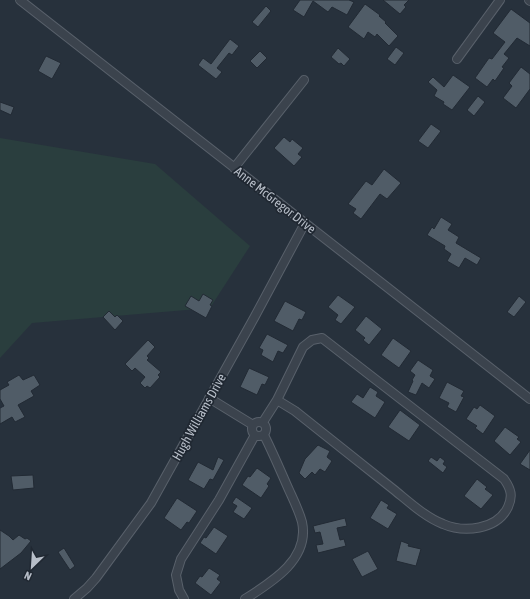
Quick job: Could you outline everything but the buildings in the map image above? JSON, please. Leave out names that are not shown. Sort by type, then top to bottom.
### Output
[{"type":"street","name":"Anne McGregor Drive","points":[[20,0],[530,399]]},
{"type":"street","points":[[457,59],[500,0]]},
{"type":"street","points":[[234,168],[304,80]]},
{"type":"street","name":"Hugh Williams Drive","points":[[74,599],[96,578],[151,503],[305,223]]},
{"type":"street","points":[[263,422],[277,400],[303,347],[312,340],[322,338],[504,479],[511,490],[509,506],[498,519],[486,526],[464,529],[443,524],[420,510],[295,411],[277,400]]},
{"type":"street","points":[[209,398],[253,424]]},
{"type":"street","points":[[253,424],[256,422],[263,422]]},
{"type":"street","points":[[184,599],[179,590],[176,575],[181,559],[260,435],[266,430],[263,422]]},
{"type":"street","points":[[245,599],[285,570],[297,555],[303,534],[299,512],[260,435],[252,429],[253,424]]},
{"type":"green space","points":[[0,138],[155,164],[250,246],[210,308],[32,323],[0,358]]}]
